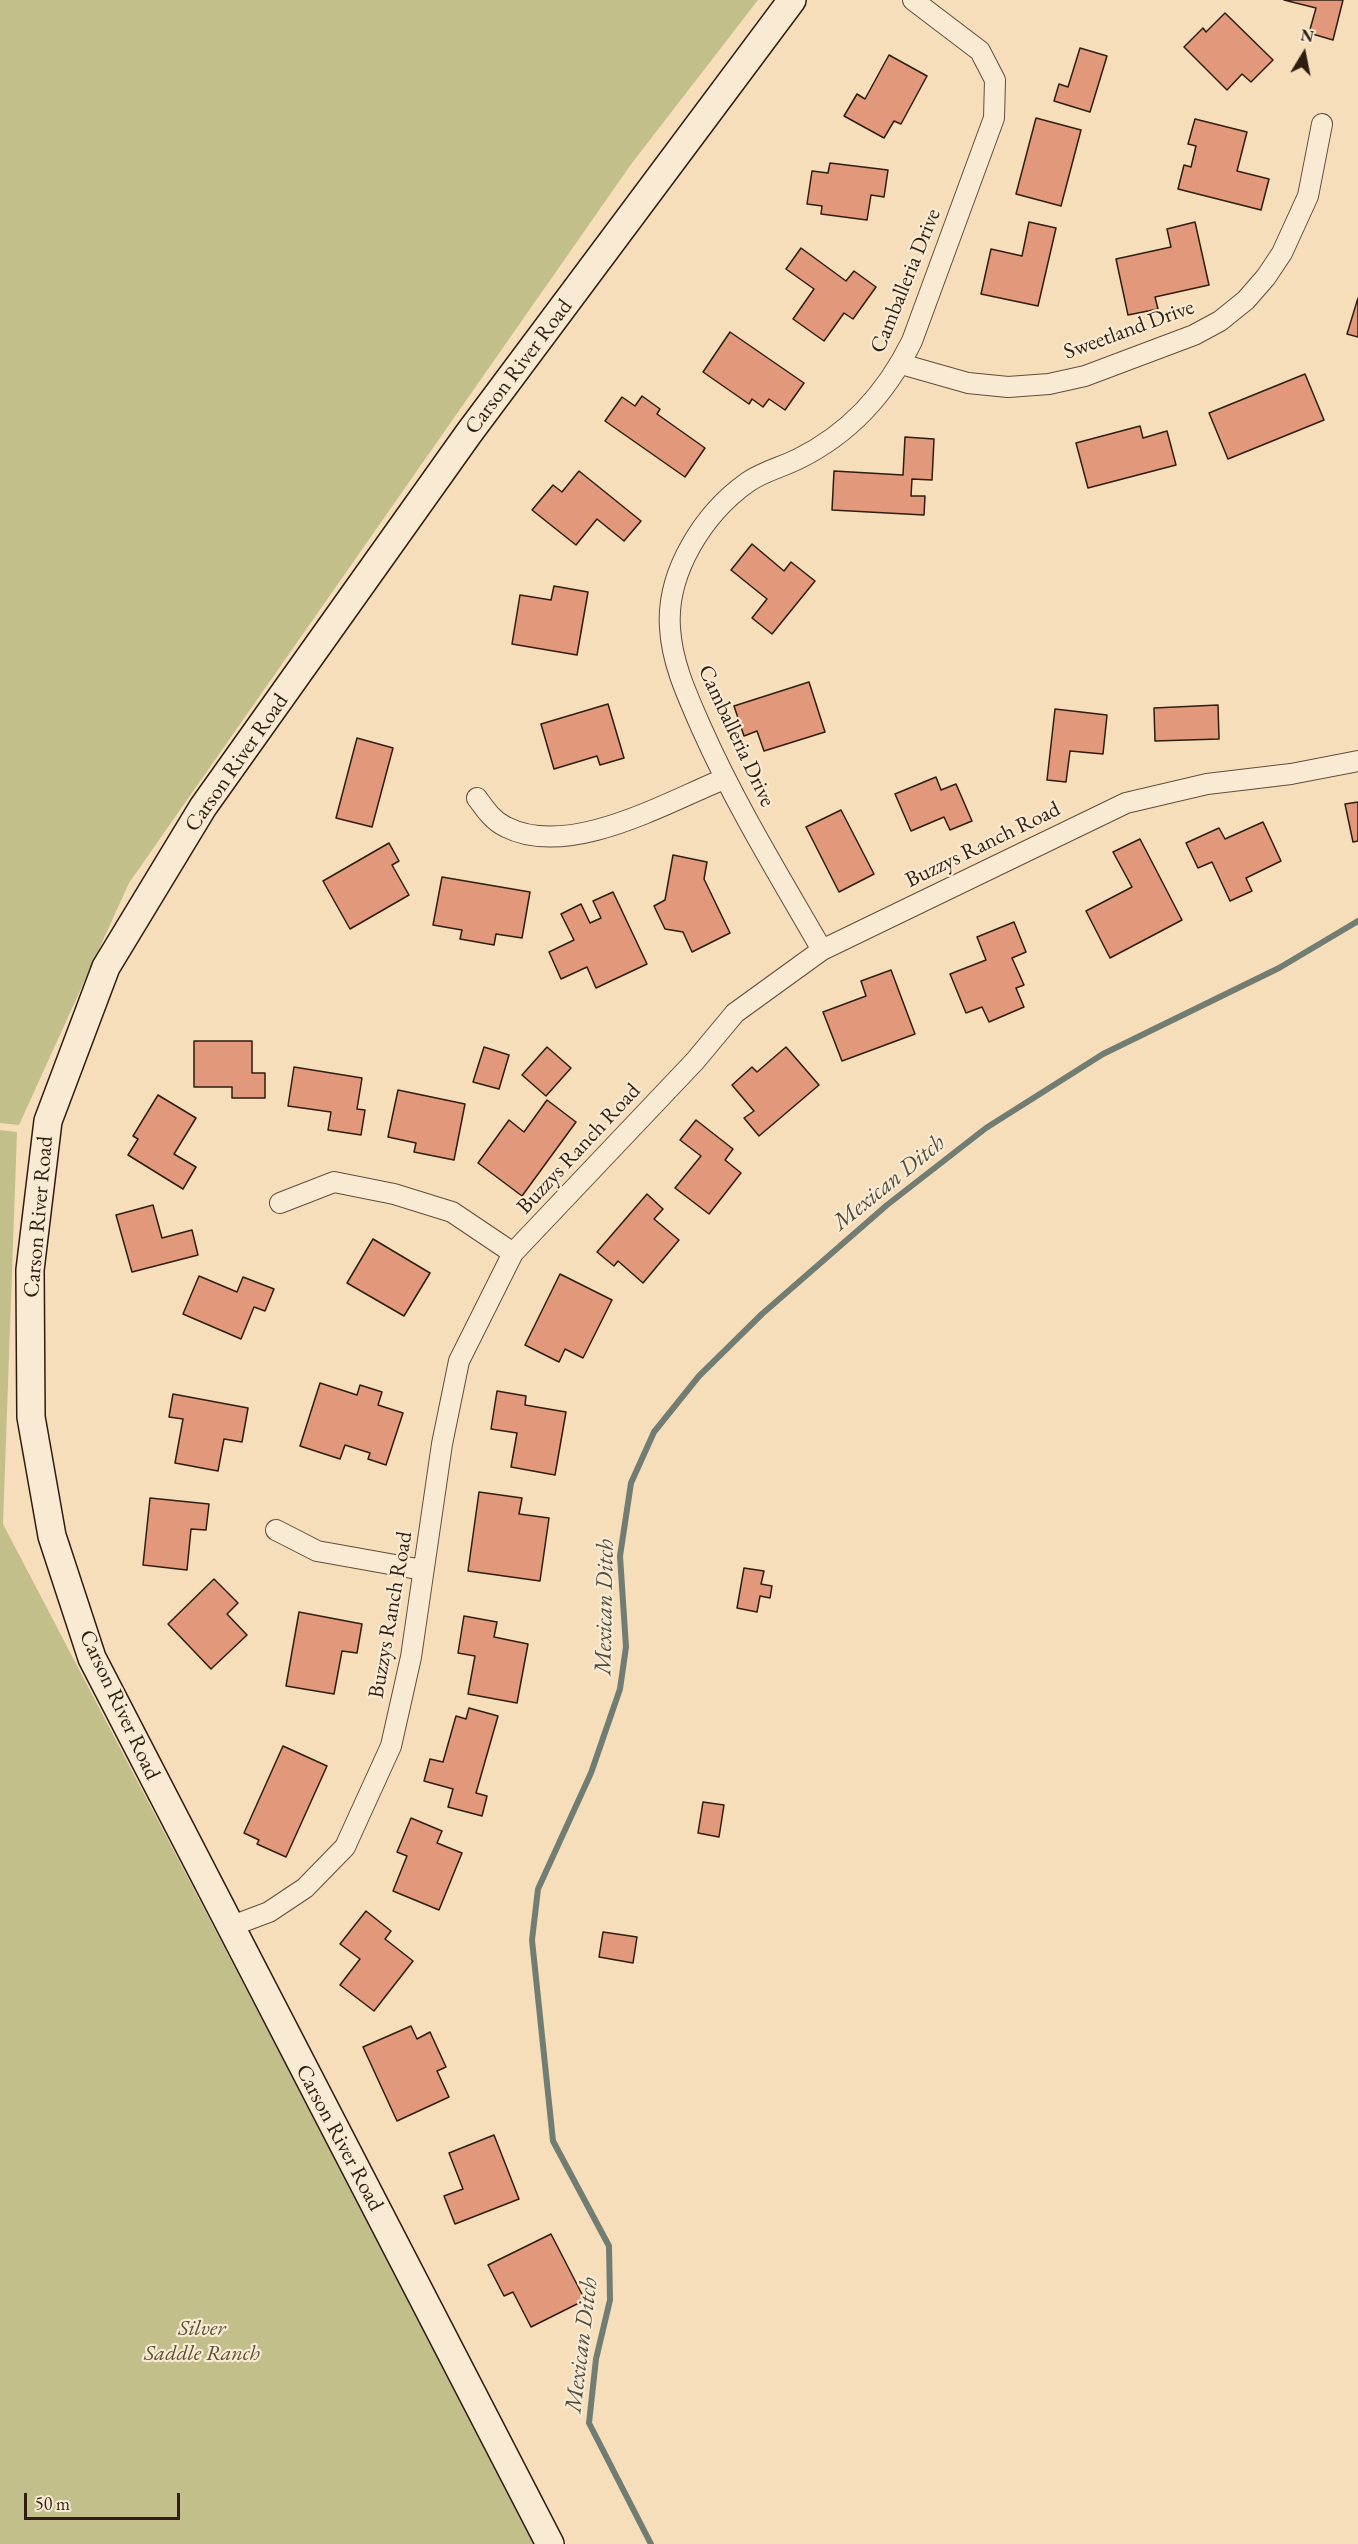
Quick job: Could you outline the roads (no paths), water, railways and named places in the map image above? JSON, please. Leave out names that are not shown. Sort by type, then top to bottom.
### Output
[{"type":"street","name":"Carson River Road","points":[[550,2544],[229,1927],[92,1658],[52,1536],[31,1417],[30,1270],[48,1121],[106,968],[203,807],[469,433],[792,0]]},
{"type":"street","name":"Camballeria Drive","points":[[822,950],[724,779],[683,687],[674,658],[669,627],[672,602],[684,561],[707,520],[750,480],[799,459],[852,424],[901,364],[916,330],[994,118],[995,80],[980,51],[913,0]]},
{"type":"street","name":"Sweetland Drive","points":[[901,364],[968,383],[1008,387],[1049,384],[1085,376],[1194,335],[1220,321],[1246,300],[1266,278],[1282,252],[1308,196],[1322,124]]},
{"type":"street","name":"Buzzys Ranch Road","points":[[229,1927],[269,1912],[305,1888],[345,1847],[391,1746],[411,1657],[442,1444],[459,1361],[513,1253],[695,1061],[735,1013],[822,950],[1126,803],[1207,784],[1291,774],[1358,761]]},
{"type":"street","points":[[477,798],[488,814],[505,826],[524,834],[572,835],[602,829],[724,779]]},
{"type":"street","points":[[279,1203],[334,1182],[394,1194],[452,1212],[513,1253]]},
{"type":"street","points":[[276,1530],[317,1551],[423,1570]]},
{"type":"waterway","name":"Mexican Ditch","points":[[651,2544],[589,2423],[596,2359],[610,2300],[609,2246],[553,2141],[532,1940],[538,1889],[591,1773],[620,1689],[626,1647],[620,1556],[631,1483],[654,1432],[699,1376],[762,1314],[887,1205],[986,1128],[1103,1054],[1279,968],[1358,921]]},
{"type":"park label","name":"Silver Saddle Ranch","points":[[202,2342]]}]
